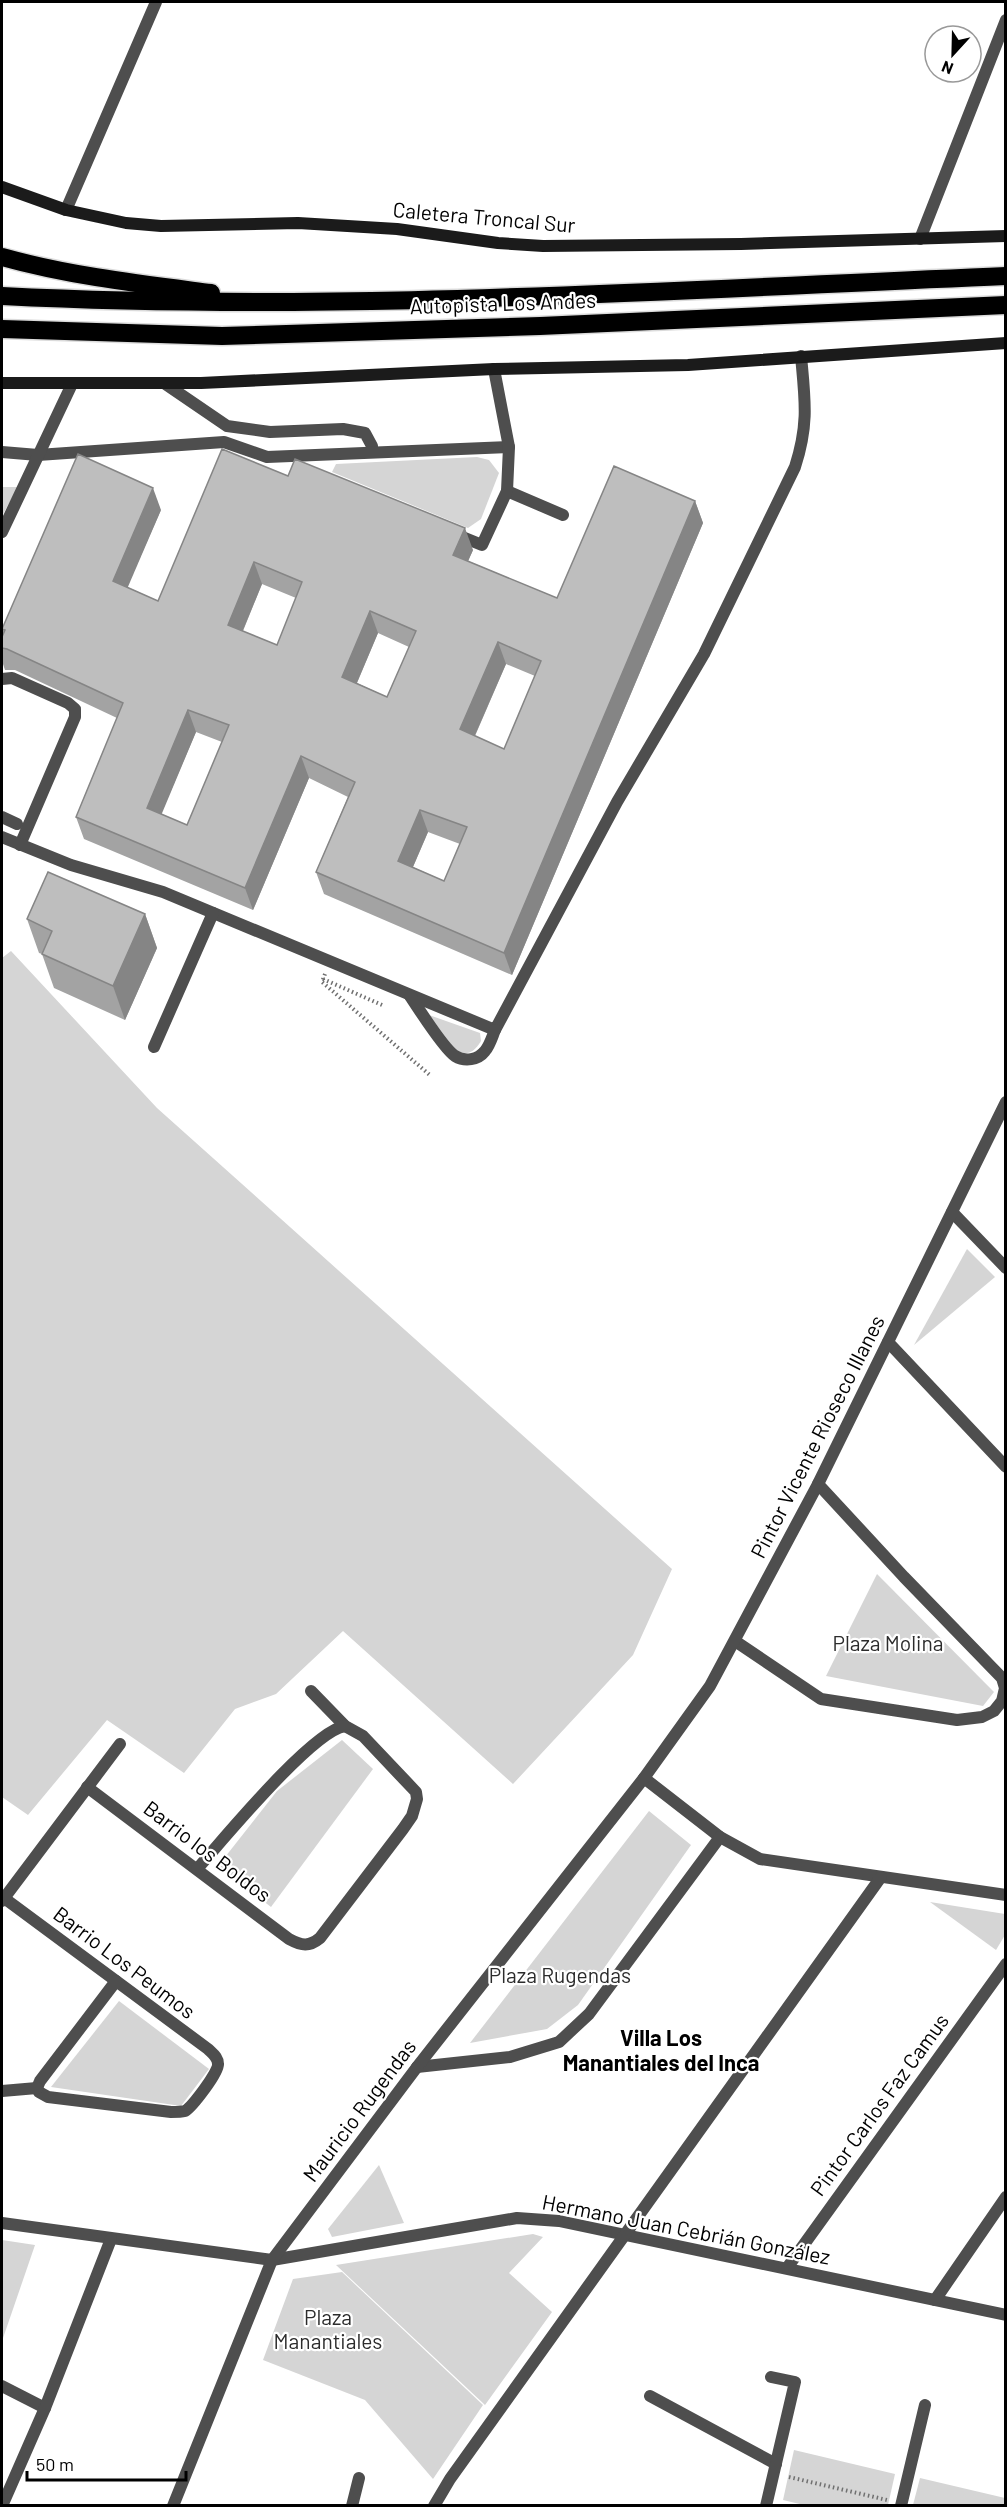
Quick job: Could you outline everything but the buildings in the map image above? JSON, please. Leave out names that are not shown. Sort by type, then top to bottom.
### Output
[{"type":"highway","points":[[2,257],[40,268],[118,281],[287,302]]},
{"type":"highway","name":"Autopista Los Andes","points":[[2,296],[179,302],[287,302],[514,296],[1005,276]]},
{"type":"highway","name":"Autopista Los Andes","points":[[2,329],[222,336],[540,326],[1005,305]]},
{"type":"street","points":[[66,210],[156,2]]},
{"type":"street","points":[[920,239],[1005,20]]},
{"type":"street","name":"Caletera Troncal Sur","points":[[2,187],[66,210],[126,223],[161,226],[298,223],[398,229],[498,243],[543,246],[741,244],[1005,237]]},
{"type":"street","points":[[2,382],[164,383],[317,379],[494,369],[688,365],[1005,343]]},
{"type":"street","points":[[410,996],[455,1056],[470,1060],[480,1056],[486,1050],[616,802],[704,654],[795,468],[802,446],[806,420],[801,356]]},
{"type":"street","points":[[439,528],[482,545],[507,491],[509,447],[494,369]]},
{"type":"street","points":[[164,383],[227,426],[270,432],[342,429],[365,433],[372,446]]},
{"type":"street","points":[[2,532],[72,384]]},
{"type":"street","points":[[2,452],[38,455],[224,442],[299,471]]},
{"type":"street","points":[[267,457],[509,447]]},
{"type":"street","points":[[507,491],[563,514]]},
{"type":"street","points":[[2,679],[12,678],[68,703],[75,709],[75,717],[20,845]]},
{"type":"street","points":[[2,817],[17,824]]},
{"type":"street","points":[[2,837],[71,865],[163,892],[495,1030]]},
{"type":"street","points":[[154,1047],[213,914]]},
{"type":"street","name":"Pintor Vicente Rioseco Illanes","points":[[644,1778],[710,1686],[735,1641],[818,1484],[1005,1102]]},
{"type":"street","points":[[952,1212],[1005,1268]]},
{"type":"street","points":[[888,1342],[1005,1467]]},
{"type":"street","points":[[735,1641],[821,1699],[957,1720],[982,1717],[994,1711],[1002,1701],[1005,1688],[1002,1678],[818,1484]]},
{"type":"street","points":[[311,1690],[345,1726]]},
{"type":"street","points":[[197,1869],[273,1783],[325,1736],[345,1726]]},
{"type":"street","name":"Barrio los Boldos","points":[[87,1787],[289,1939],[304,1946],[313,1944],[320,1938],[404,1828],[412,1816],[417,1799],[416,1792],[408,1782],[363,1736],[345,1726]]},
{"type":"street","points":[[3,1900],[120,1744]]},
{"type":"street","points":[[644,1778],[720,1837],[760,1858],[1005,1895]]},
{"type":"street","name":"Mauricio Rugendas","points":[[173,2505],[272,2260],[417,2067],[644,1778]]},
{"type":"street","points":[[417,2067],[510,2057],[559,2042],[589,2014],[720,1837]]},
{"type":"street","points":[[434,2505],[450,2478],[881,1877]]},
{"type":"street","name":"Barrio Los Peumos","points":[[3,1900],[208,2049],[218,2062],[217,2070],[190,2107],[183,2112],[48,2097],[39,2092],[37,2088]]},
{"type":"street","name":"Pintor Carlos Faz Camus","points":[[787,2268],[1005,1964]]},
{"type":"street","points":[[2,2091],[37,2088],[116,1981]]},
{"type":"street","points":[[935,2300],[1005,2197]]},
{"type":"street","name":"Hermano Juan Cebrián González","points":[[2,2223],[272,2260],[517,2218],[559,2222],[625,2235],[1005,2315]]},
{"type":"street","points":[[2,2505],[45,2408],[111,2239]]},
{"type":"street","points":[[766,2505],[795,2382],[771,2377]]},
{"type":"street","points":[[2,2386],[45,2408]]},
{"type":"street","points":[[650,2396],[775,2469]]},
{"type":"street","points":[[901,2505],[925,2405]]},
{"type":"street","points":[[352,2505],[359,2478]]},
{"type":"path","points":[[329,962],[322,982],[431,1076]]},
{"type":"path","points":[[324,979],[381,1005]]},
{"type":"path","points":[[775,2469],[901,2505]]},
{"type":"green space","points":[[477,457],[489,460],[499,473],[481,519],[468,528],[332,472],[336,464]]},
{"type":"green space","points":[[2,487],[18,487],[2,516]]},
{"type":"green space","points":[[11,951],[157,1108],[672,1569],[633,1655],[513,1784],[343,1631],[276,1694],[235,1709],[184,1773],[107,1720],[28,1815],[2,1797],[2,958]]},
{"type":"green space","points":[[429,1015],[480,1033],[481,1041],[471,1052],[457,1052]]},
{"type":"green space","points":[[967,1249],[995,1277],[914,1345]]},
{"type":"green space","name":"Plaza Molina","points":[[877,1574],[994,1692],[983,1706],[826,1676]]},
{"type":"green space","points":[[342,1740],[373,1769],[271,1907],[218,1866],[277,1791]]},
{"type":"green space","name":"Plaza Rugendas","points":[[649,1811],[691,1845],[578,2005],[547,2029],[470,2043]]},
{"type":"green space","points":[[930,1902],[1005,1914],[1005,1935],[996,1950]]},
{"type":"green space","points":[[119,2001],[209,2069],[181,2106],[51,2087]]},
{"type":"green space","points":[[379,2165],[404,2223],[332,2237],[328,2229]]},
{"type":"green space","points":[[533,2234],[543,2237],[509,2273],[552,2312],[485,2405],[336,2265]]},
{"type":"green space","points":[[2,2240],[35,2245],[2,2341]]},
{"type":"green space","name":"Plaza Manantiales","points":[[342,2272],[483,2405],[433,2479],[365,2400],[263,2360],[293,2279]]},
{"type":"green space","points":[[794,2450],[895,2474],[888,2505],[808,2506],[783,2500]]},
{"type":"green space","points":[[920,2478],[1005,2498],[1005,2505],[913,2505]]},
{"type":"district","name":"Villa Los Manantiales del Inca","points":[[661,2050]]}]
